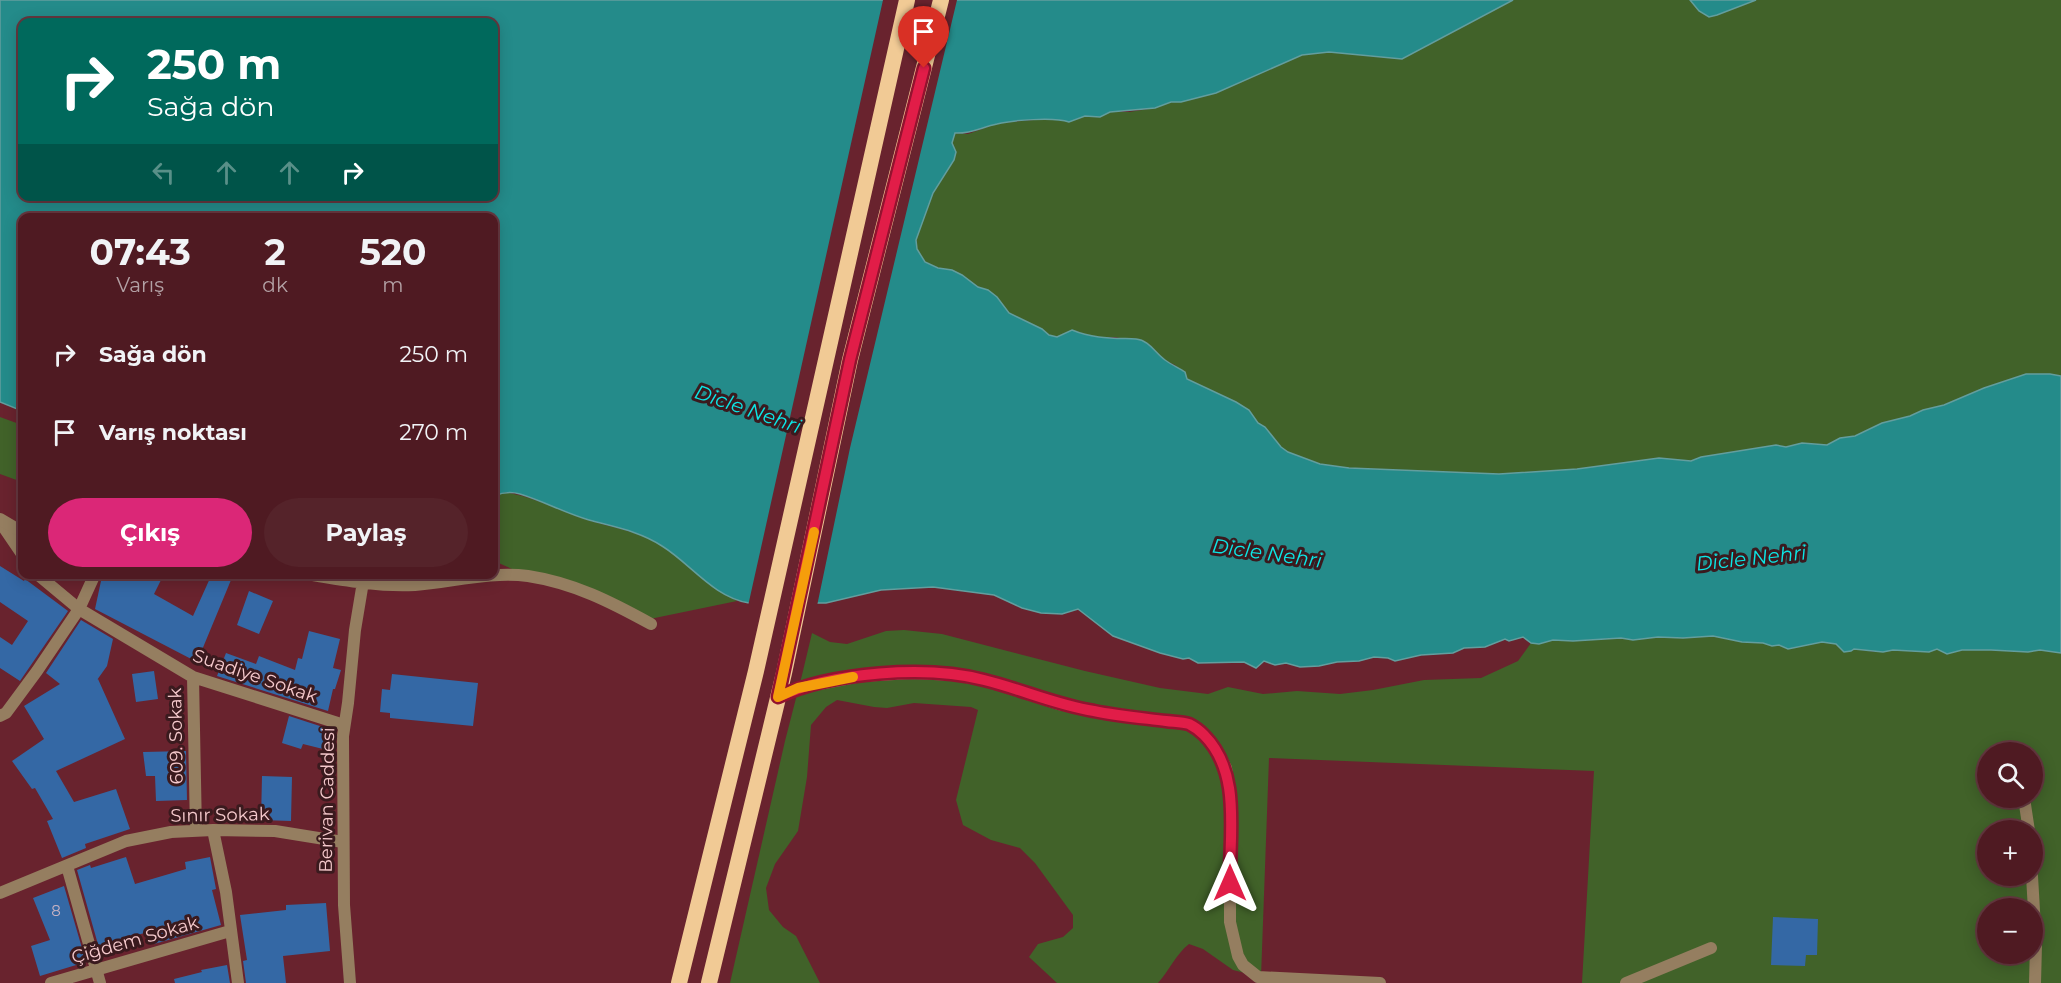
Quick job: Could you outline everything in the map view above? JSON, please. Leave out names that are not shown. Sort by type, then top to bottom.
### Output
[{"type":"highway","points":[[679,983],[756,671],[907,0]]},
{"type":"highway","points":[[709,983],[784,673],[850,360],[941,0]]},
{"type":"street","points":[[0,520],[18,530]]},
{"type":"street","points":[[0,520],[18,548]]},
{"type":"street","points":[[498,575],[528,576],[573,586],[606,599],[651,624]]},
{"type":"street","name":"Suadiye Sokak","points":[[43,579],[79,609],[193,677],[344,725]]},
{"type":"street","points":[[0,716],[6,713],[79,609],[93,579]]},
{"type":"street","points":[[342,579],[412,585],[466,579]]},
{"type":"street","name":"Berivan Caddesi","points":[[350,983],[344,905],[344,725],[363,582]]},
{"type":"street","points":[[778,697],[798,688],[861,676],[912,673],[955,675],[984,680],[1059,704],[1189,724],[1203,734],[1226,768],[1230,790],[1230,922],[1233,941],[1243,965],[1261,977],[1380,983]]},
{"type":"street","name":"609. Sokak","points":[[193,677],[196,831]]},
{"type":"street","points":[[213,830],[226,892],[238,983]]},
{"type":"street","name":"Sınır Sokak","points":[[0,893],[126,841],[171,832],[276,831],[343,842]]},
{"type":"street","points":[[67,866],[100,983]]},
{"type":"street","points":[[2033,886],[2036,945],[2035,983]]},
{"type":"street","name":"Çiğdem Sokak","points":[[51,983],[230,931]]},
{"type":"street","points":[[1626,983],[1711,948]]},
{"type":"green space","points":[[1513,0],[1690,0],[1699,11],[1717,15],[1756,0],[2061,0],[2061,376],[2026,374],[1944,405],[1882,423],[1855,436],[1840,438],[1827,445],[1802,443],[1701,457],[1691,461],[1659,458],[1577,469],[1499,474],[1349,468],[1320,464],[1288,452],[1265,427],[1236,402],[1187,379],[1175,365],[1164,360],[1150,345],[1137,339],[1097,338],[1072,330],[1057,337],[1049,335],[1042,329],[1009,313],[997,297],[988,290],[978,287],[952,270],[938,268],[925,262],[917,249],[916,240],[933,193],[954,160],[956,152],[952,143],[955,133],[968,134],[999,123],[1058,118],[1069,122],[1085,116],[1100,117],[1110,112],[1155,108],[1171,102],[1181,102],[1216,93],[1302,55],[1329,52],[1402,59]]},
{"type":"green space","points":[[0,417],[18,424],[18,481],[0,474]]},
{"type":"green space","points":[[503,492],[534,500],[654,541],[737,601],[645,620],[498,563],[498,494]]},
{"type":"green space","points":[[904,630],[942,634],[1160,688],[1208,694],[1228,687],[1263,694],[1297,691],[1340,694],[1424,680],[1481,678],[1518,661],[1531,643],[1539,644],[1553,640],[1621,638],[1633,640],[1713,636],[1742,642],[1779,645],[1789,649],[1822,641],[1836,644],[1844,652],[1854,649],[1876,652],[1893,650],[1929,652],[1937,649],[1947,654],[1962,650],[2040,650],[2061,653],[2061,983],[1582,983],[1594,771],[1269,758],[1261,977],[1233,970],[1203,949],[1189,944],[1158,983],[1057,983],[1029,957],[1038,944],[1063,937],[1073,928],[1073,915],[1035,863],[1020,848],[991,840],[963,825],[956,800],[978,710],[971,707],[914,703],[887,708],[837,700],[826,707],[811,725],[807,777],[798,831],[775,864],[766,888],[769,910],[783,927],[796,936],[820,983],[730,983],[812,633],[830,642],[847,644],[886,631]]},
{"type":"water","name":"Dicle Nehri","points":[[0,0],[1513,0],[1402,59],[1329,52],[1302,55],[1216,93],[1181,102],[1171,102],[1155,108],[1110,112],[1100,117],[1085,116],[1069,122],[1044,119],[1013,121],[955,133],[952,143],[956,152],[954,160],[933,193],[916,240],[917,249],[925,262],[938,268],[952,270],[978,287],[988,290],[997,297],[1009,313],[1042,329],[1049,335],[1057,337],[1072,330],[1096,337],[1136,339],[1145,342],[1165,360],[1185,372],[1187,379],[1249,410],[1258,423],[1265,427],[1288,452],[1320,464],[1349,468],[1499,474],[1577,469],[1659,458],[1691,461],[1701,457],[1776,445],[1786,447],[1802,443],[1827,445],[1840,438],[1855,436],[1882,423],[1944,405],[2026,374],[2061,376],[2061,653],[2040,650],[2028,652],[1962,650],[1947,654],[1937,649],[1929,652],[1893,650],[1883,652],[1854,649],[1844,652],[1836,644],[1822,642],[1788,649],[1779,645],[1742,642],[1713,636],[1633,640],[1621,638],[1553,640],[1539,644],[1531,643],[1523,637],[1509,641],[1505,639],[1485,647],[1464,648],[1453,653],[1421,655],[1395,661],[1374,657],[1359,661],[1300,667],[1286,663],[1275,665],[1264,661],[1256,668],[1244,662],[1198,663],[1189,658],[1183,659],[1160,653],[1113,636],[1078,609],[1062,614],[1041,613],[1022,608],[994,595],[933,587],[881,590],[826,603],[749,603],[736,600],[713,587],[673,553],[644,537],[580,517],[520,494],[507,492],[498,495],[498,213],[18,213],[18,409],[0,402]]},
{"type":"water","points":[[1690,0],[1756,0],[1709,17],[1699,11]]},
{"type":"pier","points":[[883,0],[957,0],[850,448],[817,606],[748,606]]},
{"type":"building","points":[[0,566],[18,579],[24,581],[25,579],[68,611],[20,681],[0,668],[0,637],[12,645],[28,621],[0,602]]},
{"type":"building","points":[[102,579],[162,579],[154,594],[193,616],[210,579],[231,580],[197,662],[95,609]]},
{"type":"building","points":[[249,591],[273,601],[259,634],[237,625]]},
{"type":"building","points":[[81,620],[113,639],[107,666],[97,680],[125,739],[56,771],[74,802],[116,789],[130,829],[85,844],[86,848],[62,858],[47,821],[53,819],[35,788],[32,789],[12,761],[44,739],[24,706],[60,684],[46,673]]},
{"type":"building","points":[[309,631],[340,639],[333,668],[341,670],[335,689],[333,689],[328,711],[217,676],[226,653],[256,664],[259,656],[295,670],[298,658],[302,659]]},
{"type":"building","points":[[154,671],[158,699],[136,702],[132,674]]},
{"type":"building","points":[[392,674],[478,683],[473,726],[390,718],[390,713],[380,712],[382,689],[390,690]]},
{"type":"building","points":[[289,716],[326,728],[323,749],[303,744],[301,749],[282,743]]},
{"type":"building","points":[[186,751],[187,800],[156,801],[155,776],[146,776],[143,752]]},
{"type":"building","points":[[262,776],[292,777],[291,821],[261,820]]},
{"type":"building","points":[[126,857],[135,884],[186,869],[185,862],[210,857],[216,889],[212,890],[221,925],[154,944],[150,931],[99,948],[77,870]]},
{"type":"building","points":[[64,886],[86,962],[40,976],[31,946],[50,940],[33,898]]},
{"type":"building","points":[[326,903],[330,951],[283,956],[286,983],[246,983],[243,961],[247,960],[240,915],[286,910],[286,905]]},
{"type":"building","points":[[1773,917],[1818,919],[1817,955],[1806,955],[1805,966],[1771,965]]},
{"type":"building","points":[[227,965],[230,983],[175,983],[174,979],[202,972],[201,970]]},
{"type":"slow traffic","points":[[814,532],[778,697],[798,688],[853,677]]},
{"type":"route","points":[[924,68],[850,360],[778,697],[798,688],[861,676],[912,673],[955,675],[984,680],[1059,704],[1189,724],[1203,734],[1226,768],[1230,790],[1230,883]]}]
